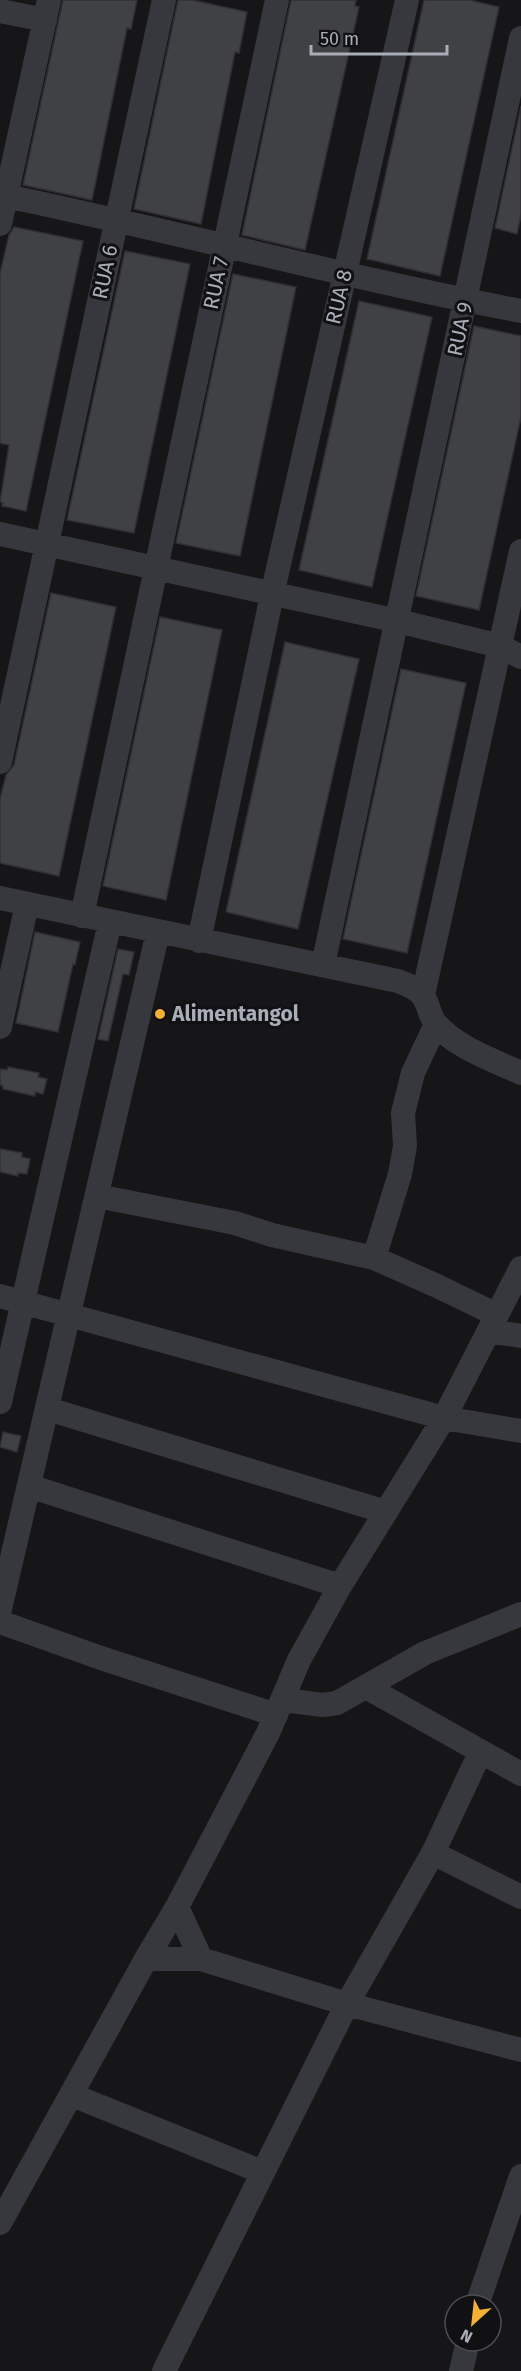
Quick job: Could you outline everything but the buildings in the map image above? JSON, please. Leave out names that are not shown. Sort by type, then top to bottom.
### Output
[{"type":"street","name":"RUA 6","points":[[0,762],[164,0]]},
{"type":"street","name":"RUA 7","points":[[82,916],[155,566],[278,0]]},
{"type":"street","name":"RUA 8","points":[[199,940],[272,594],[406,0]]},
{"type":"street","points":[[0,11],[47,10],[0,224]]},
{"type":"street","name":"RUA 9","points":[[323,964],[521,38]]},
{"type":"street","points":[[6,196],[116,219],[344,274],[521,311]]},
{"type":"street","points":[[0,534],[155,566],[398,621],[510,651]]},
{"type":"street","points":[[423,995],[510,651],[521,551]]},
{"type":"street","points":[[0,898],[399,981],[423,995],[436,1024],[471,1049],[521,1073]]},
{"type":"street","points":[[0,1027],[27,904]]},
{"type":"street","points":[[0,1402],[110,922]]},
{"type":"street","points":[[0,1610],[158,932]]},
{"type":"street","points":[[374,1258],[405,1146],[403,1113],[411,1083],[436,1024]]},
{"type":"street","points":[[97,1196],[235,1223],[272,1235],[374,1258],[435,1284],[493,1323],[521,1336]]},
{"type":"street","points":[[0,2223],[177,1907],[280,1708],[292,1673],[340,1586],[444,1418],[521,1268]]},
{"type":"street","points":[[0,1296],[444,1418],[521,1431]]},
{"type":"street","points":[[48,1409],[386,1512]]},
{"type":"street","points":[[29,1486],[340,1586]]},
{"type":"street","points":[[0,1622],[101,1658],[280,1708],[337,1703],[425,1653],[521,1614]]},
{"type":"street","points":[[366,1687],[521,1774]]},
{"type":"street","points":[[164,2371],[347,2004],[433,1853],[480,1753]]},
{"type":"street","points":[[433,1853],[521,1897]]},
{"type":"street","points":[[177,1907],[201,1959]]},
{"type":"street","points":[[146,1959],[201,1959],[347,2004],[521,2050]]},
{"type":"street","points":[[72,2095],[262,2172]]},
{"type":"street","points":[[481,2293],[521,2176]]},
{"type":"street","points":[[460,2371],[465,2353]]},
{"type":"place","name":"Alimentangol","points":[[160,1014]]}]
